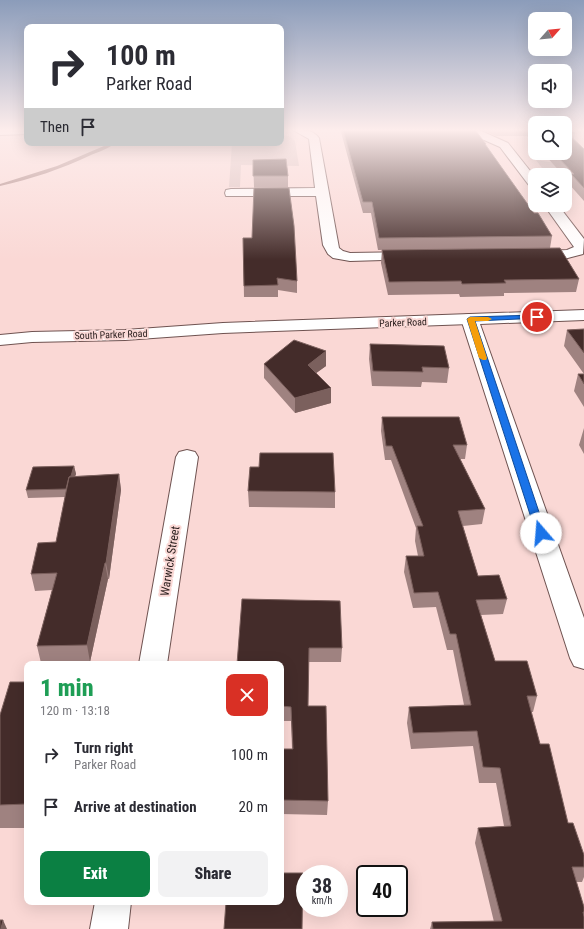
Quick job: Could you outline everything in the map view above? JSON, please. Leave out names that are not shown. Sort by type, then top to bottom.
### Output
[{"type":"street","points":[[319,173],[330,245],[334,253],[339,256],[350,257],[426,256]]},
{"type":"street","points":[[231,193],[321,192]]},
{"type":"street","points":[[520,255],[570,254],[579,252],[582,248],[579,242],[555,212]]},
{"type":"street","name":"Parker Road","points":[[223,328],[584,315]]},
{"type":"street","points":[[470,319],[584,658]]},
{"type":"street","name":"South Parker Road","points":[[0,340],[38,336],[125,335],[223,328]]},
{"type":"street","name":"Warwick Street","points":[[153,661],[187,457]]},
{"type":"street","points":[[109,929],[113,905]]},
{"type":"shaded area","points":[[230,173],[241,173],[240,187],[229,187]]},
{"type":"shaded area","points":[[572,173],[584,173],[584,178],[572,176]]},
{"type":"building","points":[[253,173],[288,173],[288,176],[253,176]]},
{"type":"building","points":[[355,173],[506,173],[528,205],[528,212],[538,213],[552,236],[379,238],[372,202],[363,202]]},
{"type":"building","points":[[584,173],[584,188],[572,175]]},
{"type":"building","points":[[254,188],[289,188],[294,226],[297,281],[277,278],[278,285],[244,286],[243,238],[252,238]]},
{"type":"building","points":[[560,248],[579,279],[504,280],[506,283],[462,284],[461,281],[389,282],[382,250]]},
{"type":"building","points":[[584,329],[584,353],[567,330]]},
{"type":"building","points":[[294,340],[326,351],[308,365],[331,388],[295,398],[264,364]]},
{"type":"building","points":[[370,344],[444,346],[449,368],[422,367],[423,372],[373,371]]},
{"type":"building","points":[[578,374],[584,374],[584,384]]},
{"type":"building","points":[[382,417],[459,417],[467,445],[453,445],[485,509],[458,511],[478,576],[499,575],[507,599],[476,600],[495,661],[527,661],[537,696],[527,696],[540,744],[549,744],[568,823],[573,823],[584,855],[584,867],[572,867],[584,907],[584,929],[433,929],[432,922],[502,921],[478,828],[511,826],[500,768],[483,767],[477,731],[413,733],[409,707],[471,705],[456,634],[450,634],[438,592],[414,593],[406,556],[424,556],[417,526],[423,526],[392,446],[386,446]]},
{"type":"building","points":[[260,453],[333,453],[335,492],[248,491],[250,467],[259,467]]},
{"type":"building","points":[[74,466],[66,489],[26,490],[33,467]]},
{"type":"building","points":[[119,474],[106,563],[87,645],[37,646],[57,573],[31,574],[38,543],[56,542],[69,477]]},
{"type":"building","points":[[242,599],[340,601],[342,648],[309,648],[308,706],[326,706],[328,801],[284,800],[284,749],[293,749],[291,707],[284,706],[284,661],[237,661]]},
{"type":"building","points":[[10,682],[24,682],[24,804],[0,805],[0,715]]},
{"type":"building","points":[[284,873],[296,873],[296,917],[302,917],[302,929],[224,929],[226,905],[284,905]]},
{"type":"building","points":[[0,920],[3,920],[1,929],[0,929]]},
{"type":"waterway","points":[[0,185],[40,173]]},
{"type":"slow traffic","points":[[483,358],[470,319],[488,319]]},
{"type":"route","points":[[537,317],[470,319],[541,533]]}]
